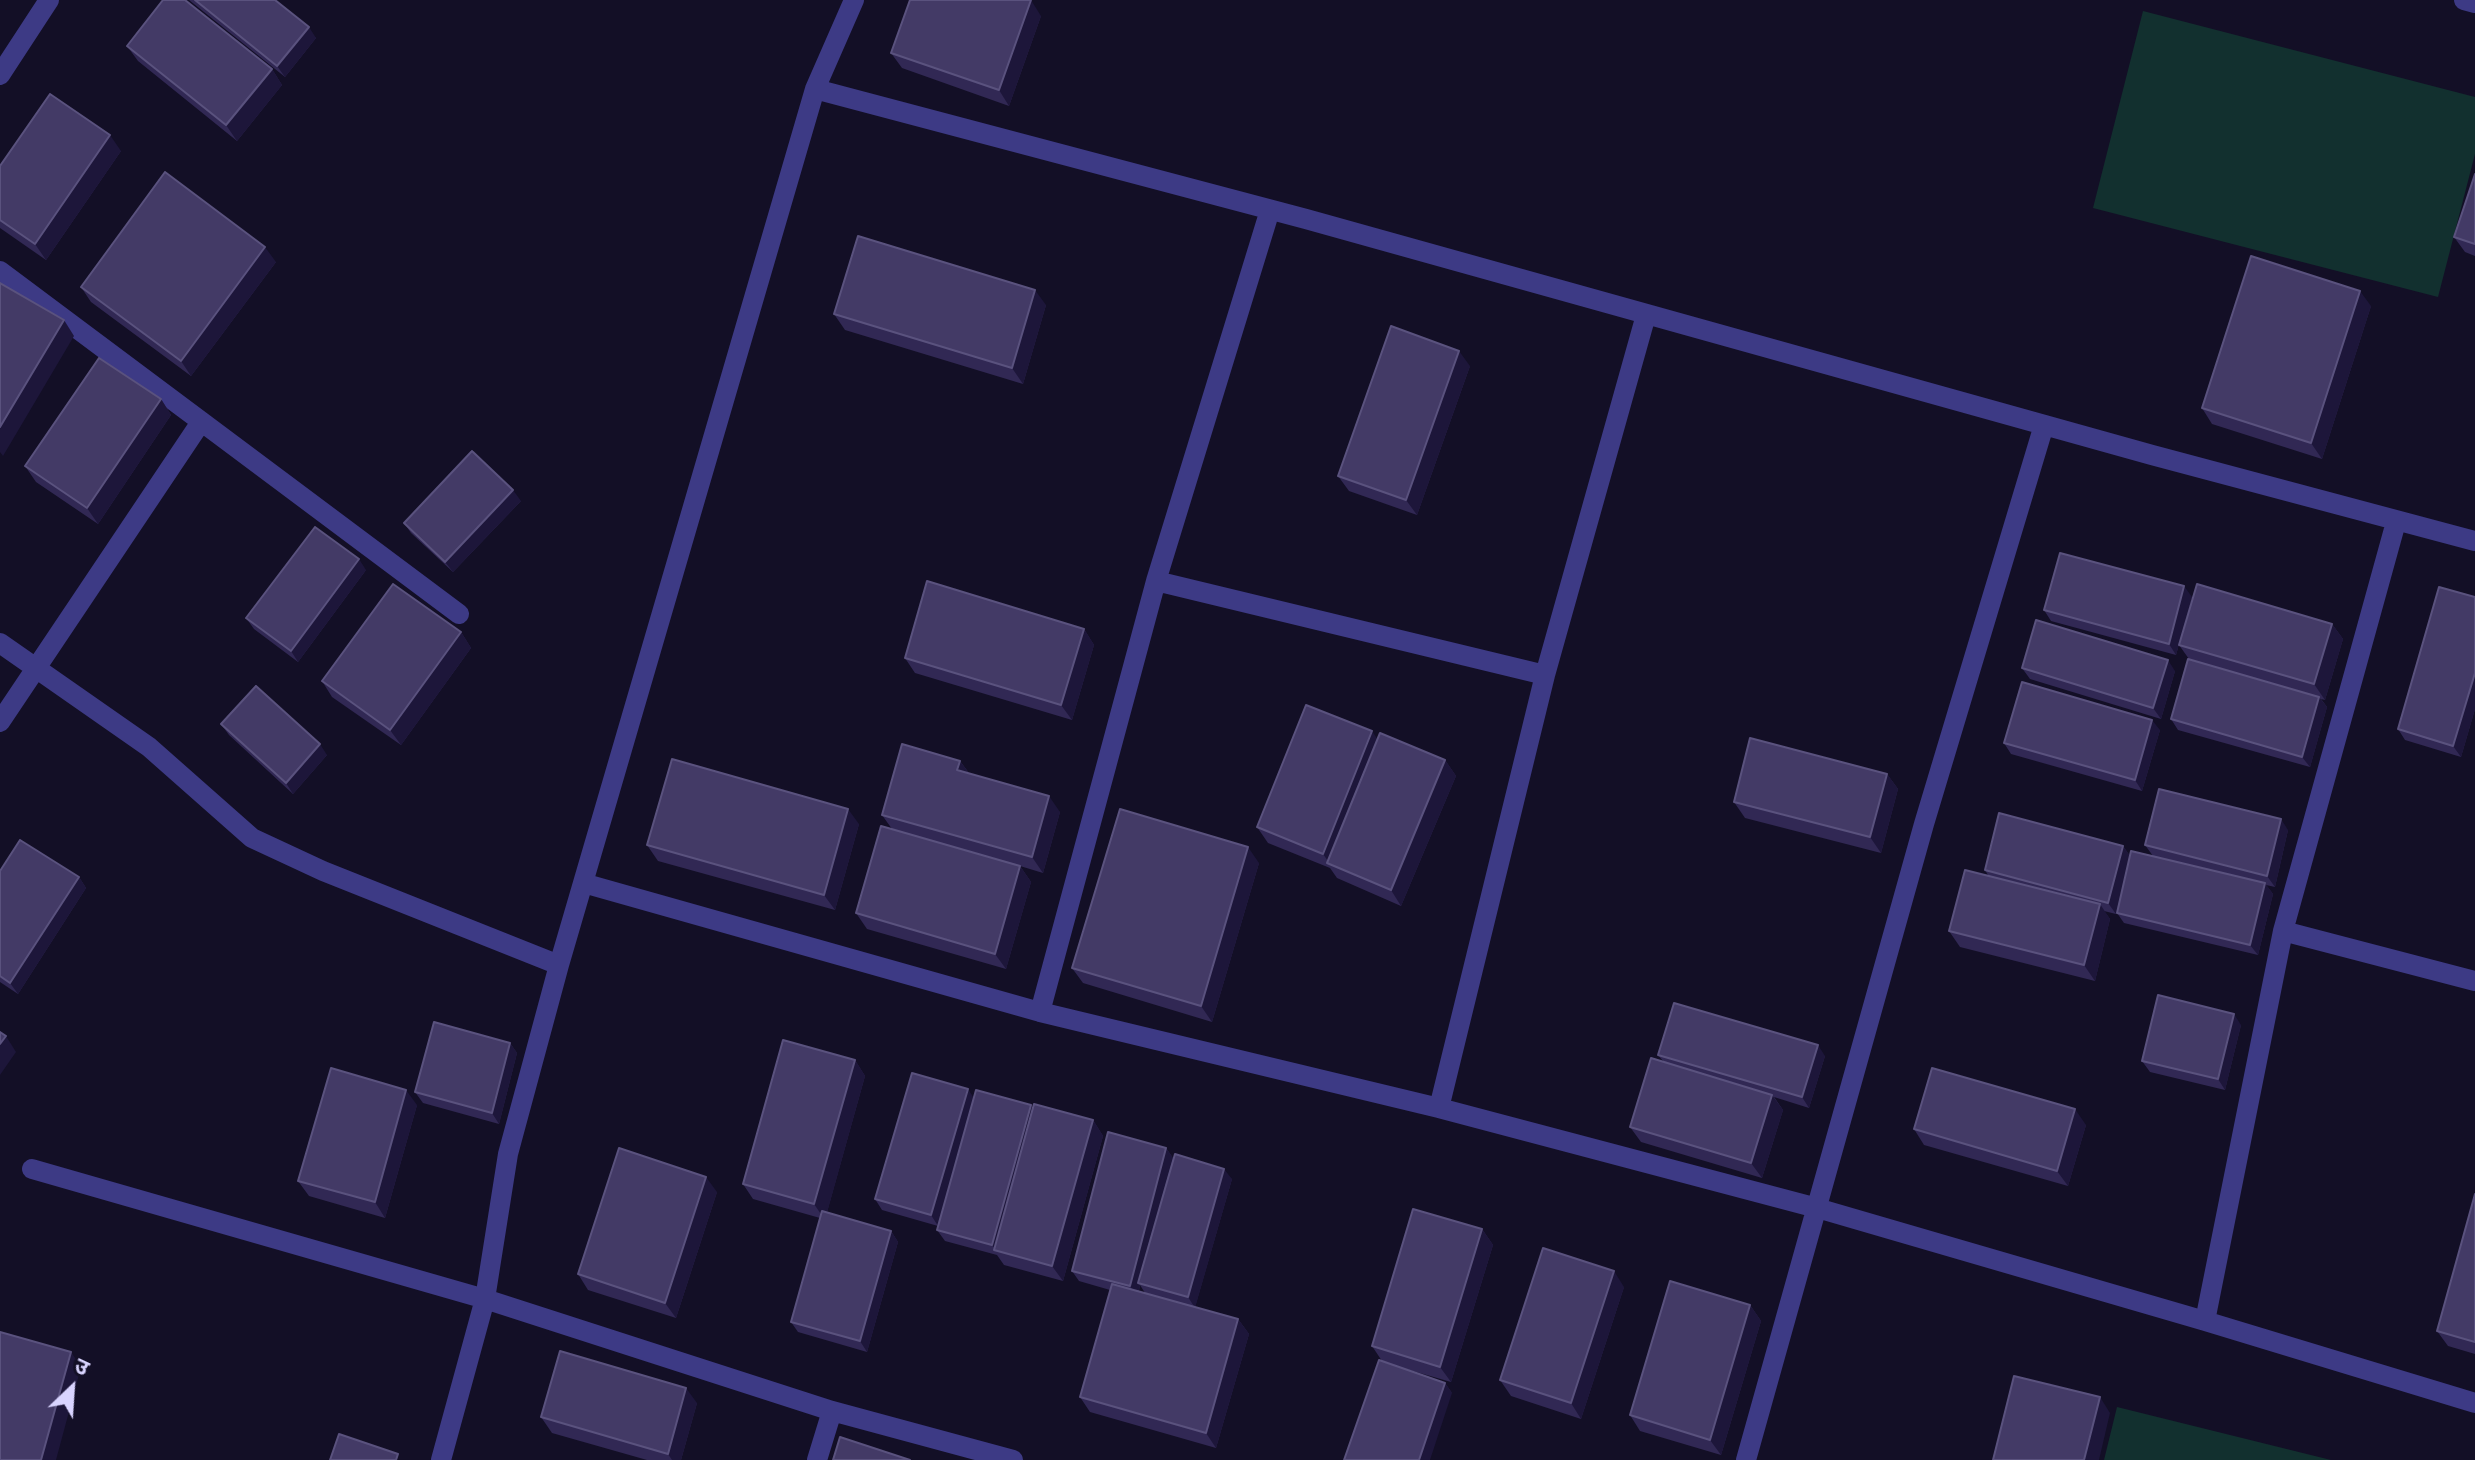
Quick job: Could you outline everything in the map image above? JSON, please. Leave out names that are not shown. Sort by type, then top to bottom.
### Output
[{"type":"street","points":[[0,75],[49,0]]},
{"type":"street","points":[[441,1460],[485,1299],[508,1154],[559,965],[815,89],[854,0]]},
{"type":"street","points":[[2464,0],[2475,3]]},
{"type":"street","points":[[815,89],[1270,210],[2396,522],[2475,541]]},
{"type":"street","points":[[1040,1012],[1156,581],[1270,210]]},
{"type":"street","points":[[0,271],[459,614]]},
{"type":"street","points":[[1439,1108],[1545,675],[1646,315]]},
{"type":"street","points":[[0,722],[201,422]]},
{"type":"street","points":[[1746,1460],[1924,824],[2044,425]]},
{"type":"street","points":[[2205,1321],[2283,931],[2396,522]]},
{"type":"street","points":[[1156,581],[1545,675]]},
{"type":"street","points":[[0,643],[149,747],[252,838],[323,871],[559,965]]},
{"type":"street","points":[[583,883],[1040,1012],[1439,1108],[1817,1208],[2475,1403]]},
{"type":"street","points":[[2283,931],[2475,981]]},
{"type":"street","points":[[32,1169],[485,1299],[832,1411],[1013,1460]]},
{"type":"street","points":[[817,1460],[832,1411]]},
{"type":"green space","points":[[2143,11],[2475,97],[2475,154],[2438,297],[2093,208]]},
{"type":"green space","points":[[2117,1407],[2331,1460],[2104,1460]]},
{"type":"building","points":[[163,0],[185,0],[272,69],[226,125],[127,46]]},
{"type":"building","points":[[195,0],[275,0],[309,27],[277,66]]},
{"type":"building","points":[[910,0],[1031,0],[999,90],[891,53]]},
{"type":"building","points":[[50,94],[110,135],[35,244],[0,220],[0,166]]},
{"type":"building","points":[[165,172],[265,247],[181,361],[81,287]]},
{"type":"building","points":[[2475,174],[2475,244],[2454,237]]},
{"type":"building","points":[[858,236],[1035,290],[1012,368],[834,314]]},
{"type":"building","points":[[2251,256],[2360,291],[2311,443],[2202,408]]},
{"type":"building","points":[[0,283],[64,320],[0,427]]},
{"type":"building","points":[[1391,326],[1459,351],[1406,500],[1338,476]]},
{"type":"building","points":[[99,358],[161,399],[87,508],[25,466]]},
{"type":"building","points":[[472,451],[513,490],[445,562],[404,523]]},
{"type":"building","points":[[315,527],[359,559],[291,651],[246,618]]},
{"type":"building","points":[[2060,553],[2184,586],[2169,644],[2044,610]]},
{"type":"building","points":[[927,581],[1084,629],[1061,705],[905,658]]},
{"type":"building","points":[[393,584],[461,632],[390,730],[322,681]]},
{"type":"building","points":[[2197,584],[2332,624],[2314,684],[2179,645]]},
{"type":"building","points":[[2439,587],[2475,597],[2475,673],[2453,746],[2398,729]]},
{"type":"building","points":[[2036,620],[2168,660],[2153,708],[2022,668]]},
{"type":"building","points":[[2188,659],[2319,697],[2302,757],[2171,719]]},
{"type":"building","points":[[2022,682],[2152,720],[2135,780],[2004,743]]},
{"type":"building","points":[[256,686],[320,744],[286,783],[221,724]]},
{"type":"building","points":[[1306,705],[1372,731],[1323,854],[1257,827]]},
{"type":"building","points":[[1380,733],[1445,760],[1391,890],[1327,863]]},
{"type":"building","points":[[1750,738],[1887,774],[1870,837],[1734,802]]},
{"type":"building","points":[[902,744],[960,761],[957,770],[1049,796],[1032,857],[882,815]]},
{"type":"building","points":[[672,759],[848,809],[824,895],[647,845]]},
{"type":"building","points":[[2159,789],[2281,819],[2267,876],[2145,845]]},
{"type":"building","points":[[1120,809],[1248,847],[1201,1006],[1072,968]]},
{"type":"building","points":[[1999,813],[2123,846],[2108,903],[1985,870]]},
{"type":"building","points":[[881,826],[1020,866],[995,954],[856,913]]},
{"type":"building","points":[[20,840],[79,877],[10,983],[0,976],[0,871]]},
{"type":"building","points":[[2131,851],[2265,883],[2250,945],[2117,913]]},
{"type":"building","points":[[1965,870],[2100,904],[2084,965],[1949,931]]},
{"type":"building","points":[[2158,995],[2234,1014],[2218,1079],[2142,1061]]},
{"type":"building","points":[[1674,1003],[1818,1045],[1802,1097],[1658,1055]]},
{"type":"building","points":[[434,1022],[510,1043],[492,1113],[415,1092]]},
{"type":"building","points":[[783,1040],[855,1060],[814,1204],[743,1184]]},
{"type":"building","points":[[1651,1058],[1772,1095],[1751,1163],[1630,1127]]},
{"type":"building","points":[[331,1068],[406,1090],[375,1202],[298,1181]]},
{"type":"building","points":[[1932,1068],[2075,1109],[2057,1171],[1914,1129]]},
{"type":"building","points":[[912,1073],[968,1089],[931,1215],[875,1199]]},
{"type":"building","points":[[976,1090],[1031,1105],[992,1245],[937,1230]]},
{"type":"building","points":[[1034,1104],[1093,1120],[1052,1266],[994,1250]]},
{"type":"building","points":[[1108,1132],[1166,1148],[1130,1286],[1072,1271]]},
{"type":"building","points":[[619,1148],[706,1177],[665,1303],[578,1274]]},
{"type":"building","points":[[1175,1154],[1224,1169],[1188,1297],[1138,1283]]},
{"type":"building","points":[[2475,1194],[2475,1342],[2437,1331]]},
{"type":"building","points":[[1413,1209],[1482,1229],[1440,1367],[1372,1346]]},
{"type":"building","points":[[822,1211],[891,1231],[860,1341],[791,1322]]},
{"type":"building","points":[[1543,1248],[1614,1271],[1571,1403],[1500,1380]]},
{"type":"building","points":[[1670,1281],[1750,1305],[1710,1440],[1630,1415]]},
{"type":"building","points":[[1112,1284],[1238,1319],[1206,1433],[1080,1397]]},
{"type":"building","points":[[0,1332],[71,1352],[41,1460],[0,1460]]},
{"type":"building","points":[[560,1351],[686,1388],[668,1454],[541,1417]]},
{"type":"building","points":[[1379,1360],[1445,1383],[1419,1460],[1344,1460]]},
{"type":"building","points":[[2014,1376],[2100,1397],[2084,1460],[1993,1460]]},
{"type":"building","points":[[339,1434],[398,1454],[396,1460],[330,1460]]},
{"type":"building","points":[[840,1437],[910,1460],[833,1460]]}]
